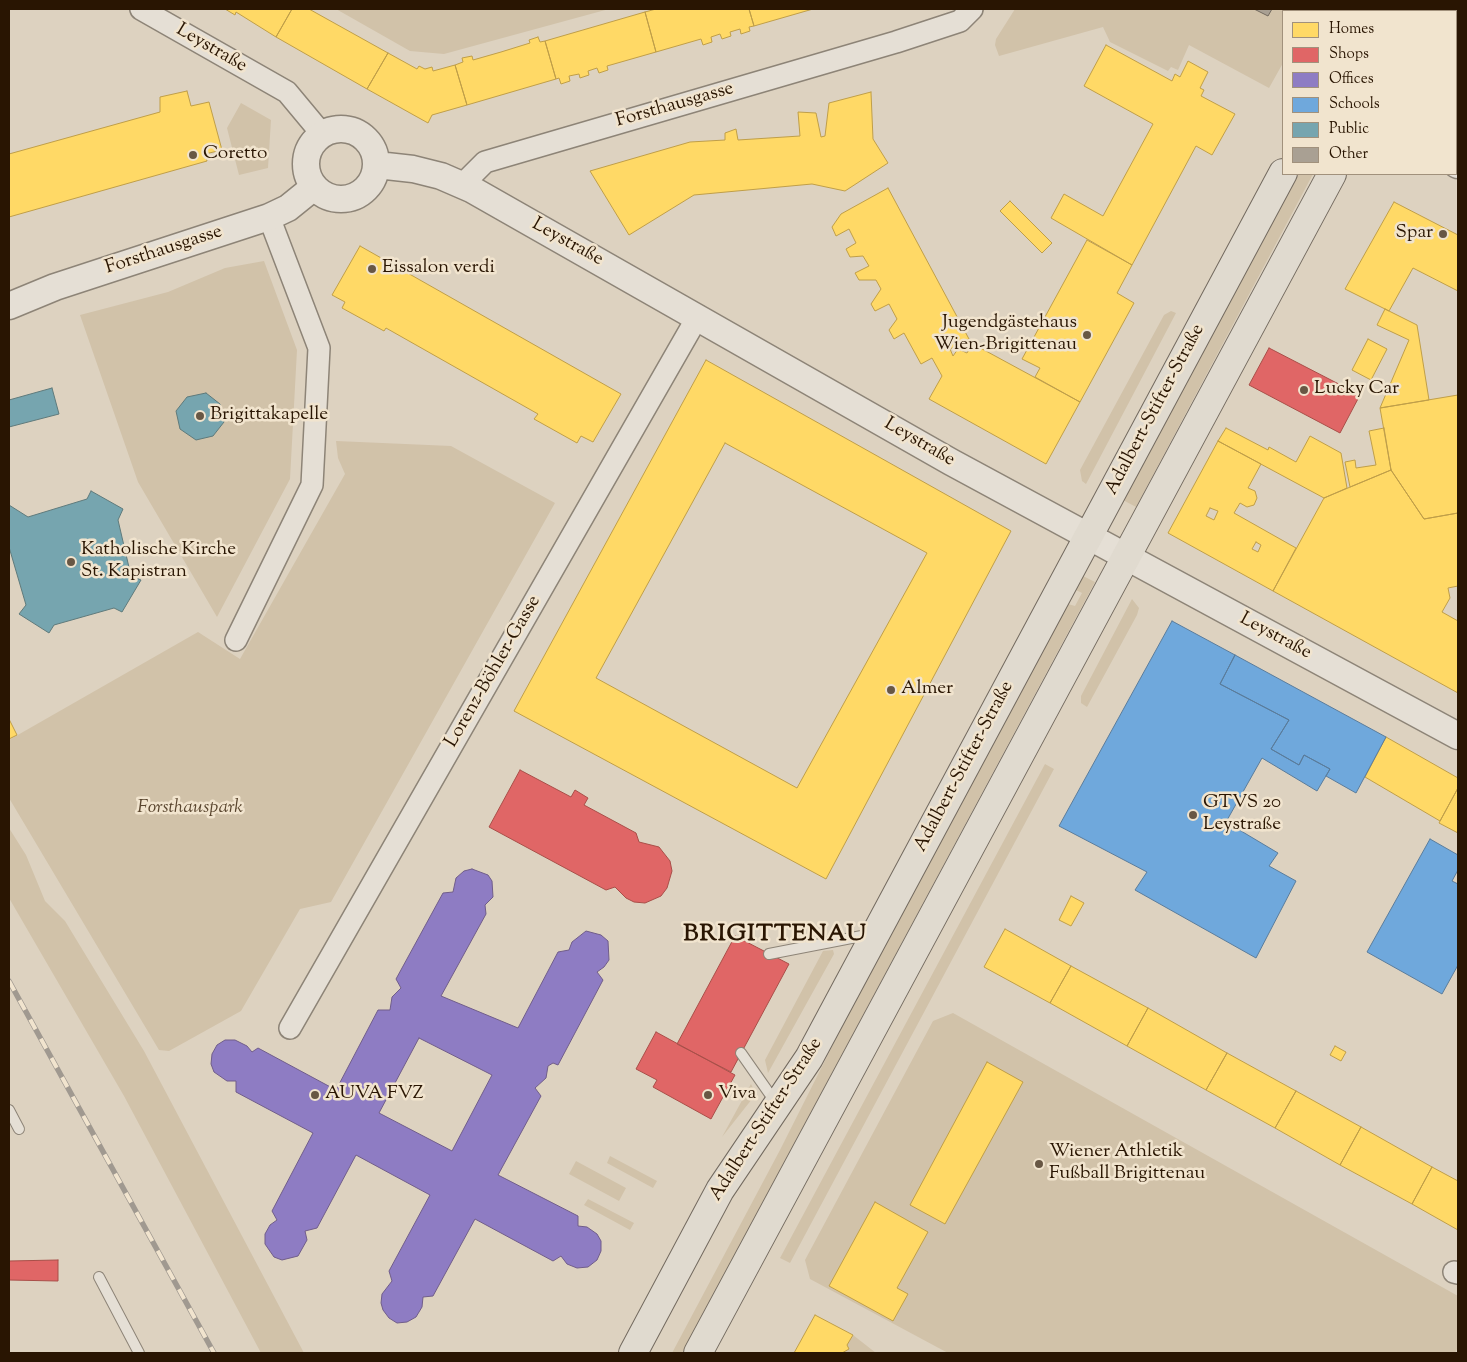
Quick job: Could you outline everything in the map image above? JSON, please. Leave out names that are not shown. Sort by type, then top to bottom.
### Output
[{"type":"main road","name":"Adalbert-Stifter-Straße","points":[[633,1353],[720,1190],[809,1058],[1282,175]]},
{"type":"main road","points":[[698,1353],[1126,557],[1334,176]]},
{"type":"street","name":"Leystraße","points":[[141,9],[287,92],[322,134]]},
{"type":"street","name":"Forsthausgasse","points":[[462,185],[485,162],[501,156],[896,42],[960,21],[972,9]]},
{"type":"street","points":[[342,128],[359,133],[372,145],[377,165],[372,181],[360,193],[353,197],[337,199],[328,197],[314,187],[309,179],[306,160],[313,141],[331,129],[342,128]]},
{"type":"street","name":"Leystraße","points":[[377,165],[413,169],[441,176],[462,185],[698,316],[951,462],[1458,736]]},
{"type":"street","name":"Forsthausgasse","points":[[9,306],[55,287],[269,217],[288,208],[314,187]]},
{"type":"street","points":[[236,640],[312,485],[319,348],[269,217]]},
{"type":"street","name":"Lorenz-Böhler-Gasse","points":[[290,1028],[698,316]]},
{"type":"lane","points":[[768,954],[876,933]]},
{"type":"lane","points":[[741,1053],[777,1104]]},
{"type":"lane","points":[[9,1110],[19,1129]]},
{"type":"lane","points":[[99,1277],[139,1353]]},
{"type":"green space","points":[[336,9],[609,9],[444,54],[410,51]]},
{"type":"green space","points":[[1015,9],[1315,9],[1282,10],[1282,65],[1269,88],[1189,45],[1178,70],[1171,67],[1168,71],[1110,42],[1103,27],[999,56],[995,45],[996,39]]},
{"type":"green space","points":[[241,103],[271,120],[268,168],[239,175],[227,128]]},
{"type":"green space","points":[[1457,103],[1458,103],[1457,154]]},
{"type":"green space","points":[[1295,175],[1312,175],[1136,507],[1123,500]]},
{"type":"green space","points":[[264,261],[297,350],[290,479],[217,617],[138,482],[80,315],[168,292],[225,268]]},
{"type":"green space","points":[[1171,311],[1176,313],[1086,484],[1082,481],[1080,470],[1164,315]]},
{"type":"green space","name":"Forsthauspark","points":[[336,441],[451,446],[555,503],[331,902],[300,909],[241,1011],[169,1051],[159,1050],[9,798],[9,740],[198,632],[240,659],[345,474],[338,458]]},
{"type":"green space","points":[[1083,576],[1095,582],[682,1353],[672,1353],[780,1150],[859,993],[1068,604],[1075,606],[1082,593],[1076,590]]},
{"type":"green space","points":[[1132,599],[1139,608],[1137,615],[1087,707],[1081,703],[1081,696]]},
{"type":"green space","points":[[1045,764],[1054,769],[790,1263],[780,1258]]},
{"type":"green space","points":[[9,828],[26,855],[45,901],[65,921],[144,1051],[304,1353],[261,1353],[124,1096],[9,898]]},
{"type":"green space","points":[[833,950],[834,954],[768,1073],[765,1060],[823,951]]},
{"type":"green space","name":"Wiener Athletik Fußball Brigittenau","points":[[953,1013],[1458,1296],[1458,1347],[1455,1353],[948,1353],[810,1279],[805,1260],[933,1021]]},
{"type":"green space","points":[[751,1084],[754,1090],[752,1099],[722,1137]]},
{"type":"green space","points":[[610,1156],[657,1181],[653,1188],[607,1163]]},
{"type":"green space","points":[[576,1161],[626,1188],[619,1201],[569,1174]]},
{"type":"green space","points":[[588,1199],[634,1223],[630,1230],[584,1205]]},
{"type":"green space","points":[[853,1335],[876,1353],[842,1353],[849,1349],[847,1345]]},
{"type":"building: Homes","points":[[225,9],[292,9],[276,37],[236,12],[235,15]]},
{"type":"building: Homes","points":[[292,9],[309,9],[388,53],[367,89],[276,37]]},
{"type":"building: Homes","points":[[656,9],[749,9],[754,26],[749,27],[750,31],[741,34],[740,29],[730,32],[731,36],[722,39],[720,34],[711,37],[712,42],[703,45],[701,39],[656,52],[645,12]]},
{"type":"building: Homes","points":[[749,9],[813,9],[754,26]]},
{"type":"building: Homes","points":[[645,12],[656,52],[607,66],[608,70],[599,73],[597,68],[588,71],[589,75],[580,78],[579,74],[569,76],[570,81],[561,84],[559,78],[556,79],[545,41]]},
{"type":"building: Homes","points":[[538,37],[540,42],[545,41],[556,79],[467,105],[455,65],[463,62],[462,58],[472,56],[473,60],[530,43],[529,40]]},
{"type":"building: Homes","points":[[1106,45],[1172,81],[1175,74],[1180,77],[1188,61],[1208,72],[1200,88],[1204,90],[1201,96],[1235,114],[1212,155],[1196,146],[1132,265],[1051,218],[1064,194],[1103,216],[1153,124],[1084,86]]},
{"type":"building: Homes","points":[[388,53],[417,69],[419,66],[425,69],[432,67],[433,71],[455,65],[467,105],[432,115],[428,123],[367,89]]},
{"type":"building: Homes","points":[[187,91],[191,106],[209,102],[222,150],[205,154],[207,161],[9,217],[9,154],[160,112],[160,97]]},
{"type":"building: Homes","points":[[871,92],[873,139],[888,163],[845,191],[812,184],[694,195],[629,235],[590,171],[690,142],[725,140],[725,133],[736,129],[738,140],[800,136],[798,112],[816,113],[821,137],[825,136],[829,103]]},
{"type":"building: Homes","points":[[888,188],[969,339],[950,349],[953,356],[958,349],[967,353],[973,344],[1080,402],[1046,464],[929,399],[942,376],[932,358],[921,364],[904,333],[894,339],[889,330],[897,319],[889,304],[875,311],[871,304],[881,289],[876,280],[859,280],[855,273],[869,266],[863,256],[850,257],[846,249],[856,243],[849,229],[836,236],[832,227],[841,214]]},
{"type":"building: Homes","points":[[1010,201],[1052,243],[1042,253],[1000,211]]},
{"type":"building: Homes","points":[[1394,202],[1458,235],[1458,291],[1413,268],[1389,311],[1345,289]]},
{"type":"building: Homes","points":[[1087,240],[1132,265],[1117,293],[1134,303],[1080,402],[1035,377],[1040,368],[1022,359]]},
{"type":"building: Homes","points":[[360,246],[621,394],[593,442],[581,436],[577,443],[534,419],[538,414],[386,328],[384,331],[342,308],[345,302],[332,295]]},
{"type":"building: Homes","points":[[1385,309],[1417,325],[1429,400],[1380,408],[1409,340],[1377,325]]},
{"type":"building: Homes","points":[[1368,339],[1387,349],[1371,380],[1352,370]]},
{"type":"building: Homes","points":[[706,360],[1011,531],[826,879],[514,711]],"holes":[[[725,443],[927,553],[797,788],[596,678]]]},
{"type":"building: Homes","points":[[1458,395],[1458,513],[1424,519],[1391,470],[1380,408]]},
{"type":"building: Homes","points":[[1226,428],[1268,450],[1269,447],[1296,462],[1310,436],[1341,453],[1347,488],[1324,498],[1218,441]]},
{"type":"building: Homes","points":[[1384,428],[1391,470],[1350,487],[1345,462],[1355,460],[1356,468],[1376,465],[1369,431]]},
{"type":"building: Homes","points":[[1218,441],[1261,464],[1248,488],[1255,491],[1257,498],[1254,505],[1247,507],[1240,503],[1234,513],[1296,548],[1273,591],[1168,533]],"holes":[[[1210,508],[1218,511],[1214,520],[1206,516]],[[1256,542],[1261,545],[1258,552],[1252,549]]]},
{"type":"building: Homes","points":[[1391,470],[1424,519],[1458,513],[1458,586],[1448,588],[1450,598],[1442,612],[1458,621],[1458,693],[1273,591],[1324,498]]},
{"type":"building: Homes","points":[[9,719],[17,735],[9,739]]},
{"type":"building: Homes","points":[[1386,737],[1458,778],[1458,788],[1440,821],[1365,777]]},
{"type":"building: Homes","points":[[1458,788],[1458,833],[1439,823]]},
{"type":"building: Homes","points":[[1071,896],[1084,903],[1071,926],[1059,920]]},
{"type":"building: Homes","points":[[1005,929],[1071,966],[1050,1003],[984,967]]},
{"type":"building: Homes","points":[[1071,966],[1148,1008],[1127,1046],[1050,1003]]},
{"type":"building: Homes","points":[[1148,1008],[1227,1053],[1206,1090],[1127,1046]]},
{"type":"building: Homes","points":[[1335,1046],[1346,1052],[1341,1061],[1330,1055]]},
{"type":"building: Homes","points":[[1227,1053],[1296,1091],[1275,1128],[1206,1090]]},
{"type":"building: Homes","points":[[987,1062],[1023,1082],[945,1224],[910,1205]]},
{"type":"building: Homes","points":[[1296,1091],[1361,1127],[1340,1165],[1275,1128]]},
{"type":"building: Homes","points":[[1361,1127],[1432,1167],[1412,1204],[1340,1165]]},
{"type":"building: Homes","points":[[1432,1167],[1458,1181],[1458,1230],[1412,1204]]},
{"type":"building: Homes","points":[[875,1202],[928,1232],[897,1288],[908,1294],[893,1321],[829,1286]]},
{"type":"building: Homes","points":[[815,1315],[853,1335],[847,1345],[849,1349],[842,1353],[794,1353]]},
{"type":"building: Shops","name":"Lucky Car","points":[[1269,348],[1360,395],[1340,433],[1249,385]]},
{"type":"building: Shops","points":[[520,770],[571,797],[575,790],[588,798],[584,805],[636,833],[639,842],[659,847],[670,861],[672,871],[667,888],[661,896],[645,903],[634,902],[626,898],[615,887],[606,890],[489,827]]},
{"type":"building: Shops","points":[[735,936],[789,964],[731,1072],[677,1044]]},
{"type":"building: Shops","points":[[656,1032],[735,1075],[711,1119],[653,1087],[657,1080],[636,1069]]},
{"type":"building: Shops","points":[[58,1260],[58,1281],[9,1280],[9,1261]]},
{"type":"building: Offices","name":"AUVA FVZ","points":[[472,869],[488,875],[492,881],[493,897],[485,905],[486,914],[441,996],[518,1028],[558,952],[569,950],[572,942],[586,931],[601,935],[608,941],[609,960],[597,972],[603,980],[558,1065],[553,1063],[548,1066],[546,1078],[535,1088],[541,1096],[498,1175],[578,1216],[578,1226],[587,1227],[597,1234],[601,1241],[601,1251],[597,1260],[588,1267],[577,1268],[567,1264],[561,1256],[553,1261],[475,1219],[433,1296],[423,1297],[422,1307],[416,1317],[407,1322],[397,1323],[389,1318],[383,1310],[381,1303],[382,1294],[392,1281],[389,1271],[430,1195],[356,1155],[317,1228],[305,1231],[307,1240],[298,1256],[282,1260],[274,1257],[265,1244],[265,1234],[270,1225],[277,1220],[272,1211],[313,1133],[236,1092],[236,1081],[227,1081],[214,1072],[211,1064],[212,1054],[217,1045],[225,1040],[235,1040],[247,1046],[252,1052],[258,1048],[336,1090],[378,1010],[390,1010],[392,997],[401,988],[396,979],[443,893],[453,892],[456,878],[464,871]],"holes":[[[419,1038],[492,1075],[452,1151],[379,1113]]]},
{"type":"building: Schools","points":[[1172,621],[1235,655],[1220,684],[1289,720],[1271,749],[1299,765],[1304,755],[1330,769],[1317,791],[1262,758],[1226,822],[1278,853],[1269,866],[1296,881],[1256,958],[1135,890],[1147,872],[1059,826]]},
{"type":"building: Schools","points":[[1235,655],[1386,737],[1356,793],[1326,776],[1330,769],[1304,755],[1299,765],[1271,749],[1289,720],[1220,684]]},
{"type":"building: Schools","points":[[1430,839],[1458,855],[1458,870],[1452,881],[1458,884],[1458,965],[1442,994],[1367,952]]},
{"type":"building: Public","points":[[52,388],[59,414],[9,427],[9,400]]},
{"type":"building: Public","name":"Brigittakapelle","points":[[206,393],[220,404],[224,422],[213,436],[196,440],[180,429],[176,411],[187,397]]},
{"type":"building: Public","name":"Katholische Kirche St. Kapistran","points":[[91,491],[123,509],[118,520],[131,576],[141,580],[122,612],[114,608],[54,625],[49,633],[19,614],[26,605],[9,547],[9,505],[28,517],[87,499]]},
{"type":"building: Other","points":[[1254,9],[1272,9],[1268,16]]},
{"type":"railway","points":[[9,981],[214,1353]]},
{"type":"place","name":"Coretto","points":[[193,155]]},
{"type":"place","name":"Spar","points":[[1443,234]]},
{"type":"place","name":"Eissalon verdi","points":[[372,269]]},
{"type":"place","name":"Jugendgästehaus Wien-Brigittenau","points":[[1087,335]]},
{"type":"place","name":"Lucky Car","points":[[1304,390]]},
{"type":"place","name":"Brigittakapelle","points":[[200,416]]},
{"type":"place","name":"Katholische Kirche St. Kapistran","points":[[71,562]]},
{"type":"place","name":"Almer","points":[[891,690]]},
{"type":"place","name":"GTVS 20 Leystraße","points":[[1193,815]]},
{"type":"place","name":"AUVA FVZ","points":[[315,1095]]},
{"type":"place","name":"Viva","points":[[708,1095]]},
{"type":"place","name":"Wiener Athletik Fußball Brigittenau","points":[[1039,1164]]},
{"type":"district","name":"BRIGITTENAU","points":[[775,936]]}]
